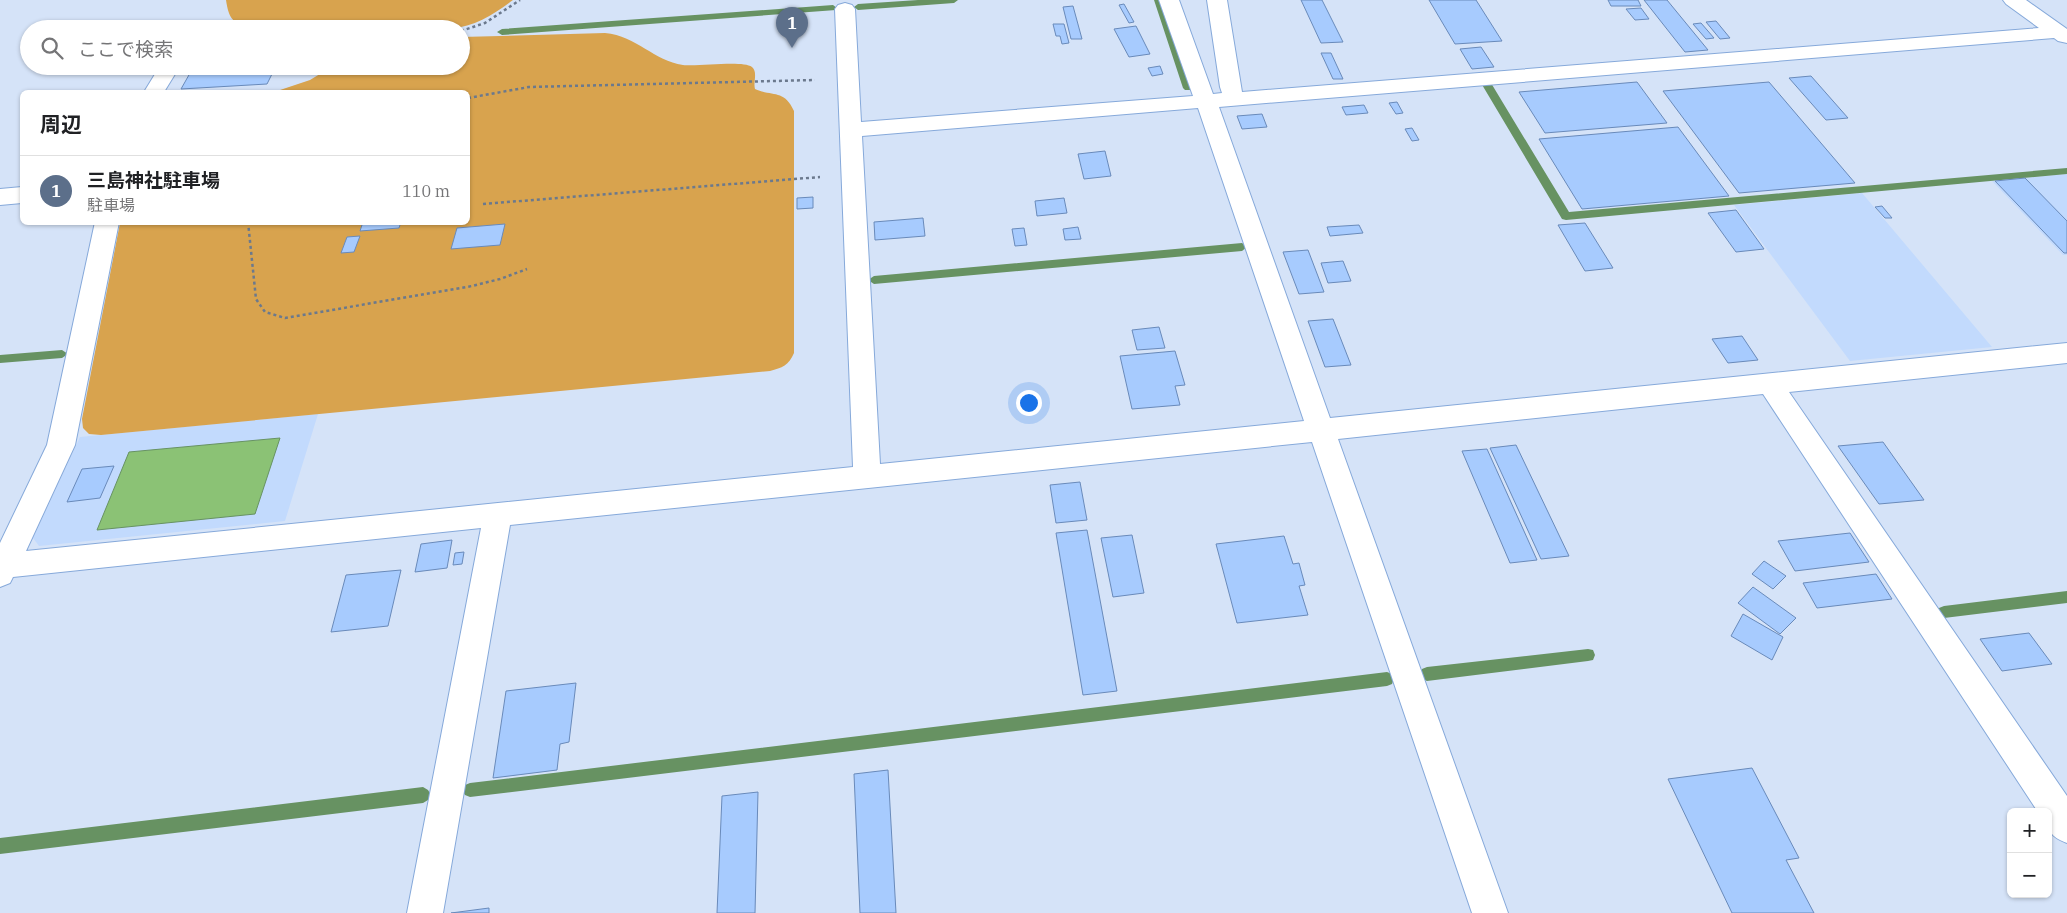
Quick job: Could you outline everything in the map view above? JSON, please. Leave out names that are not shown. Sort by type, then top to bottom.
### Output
[{"type":"street","points":[[1169,0],[1490,913]]},
{"type":"street","points":[[1217,0],[1230,87],[1235,99]]},
{"type":"street","points":[[2013,0],[2063,35]]},
{"type":"street","points":[[845,9],[867,477]]},
{"type":"street","points":[[851,130],[2063,35]]},
{"type":"street","points":[[155,90],[164,75]]},
{"type":"street","points":[[0,197],[20,195]]},
{"type":"street","points":[[1,569],[61,445],[106,225]]},
{"type":"street","points":[[1,569],[498,515],[2067,353]]},
{"type":"street","points":[[1770,384],[2067,826]]},
{"type":"street","points":[[425,913],[498,515]]},
{"type":"path","points":[[470,29],[495,19],[520,0]]},
{"type":"path","points":[[470,98],[536,86],[848,79]]},
{"type":"path","points":[[483,204],[853,174]]},
{"type":"path","points":[[248,225],[256,299],[265,312],[285,318],[472,286],[527,269]]},
{"type":"shaded area","points":[[226,0],[513,0],[484,19],[470,24],[470,20],[233,20],[228,12]]},
{"type":"shaded area","points":[[605,33],[616,35],[636,43],[673,63],[683,65],[747,65],[752,67],[755,72],[755,89],[782,96],[786,99],[794,111],[794,353],[790,360],[778,369],[770,371],[101,435],[89,434],[83,428],[82,419],[120,225],[470,225],[470,90],[280,90],[310,80],[318,75],[470,75],[470,37]]},
{"type":"shaded area","points":[[2067,174],[2067,255],[2063,255],[1992,181]]},
{"type":"shaded area","points":[[1862,193],[1992,347],[1850,361],[1734,205]]},
{"type":"shaded area","points":[[318,414],[285,521],[39,546],[33,538],[80,437]]},
{"type":"shaded area","points":[[280,438],[255,514],[97,530],[129,452]]},
{"type":"building","points":[[1301,0],[1322,0],[1343,42],[1321,43]]},
{"type":"building","points":[[1429,0],[1476,0],[1502,41],[1455,44]]},
{"type":"building","points":[[1608,0],[1638,0],[1641,6],[1611,6]]},
{"type":"building","points":[[1644,0],[1667,0],[1708,50],[1685,52]]},
{"type":"building","points":[[1124,4],[1134,22],[1129,23],[1119,5]]},
{"type":"building","points":[[1073,6],[1082,39],[1071,39],[1063,7]]},
{"type":"building","points":[[1641,8],[1649,19],[1635,20],[1626,9]]},
{"type":"building","points":[[1716,21],[1730,38],[1720,39],[1706,22]]},
{"type":"building","points":[[1701,23],[1714,38],[1706,39],[1693,24]]},
{"type":"building","points":[[1053,24],[1064,24],[1069,43],[1062,44],[1060,36],[1056,36]]},
{"type":"building","points":[[1136,26],[1150,54],[1129,57],[1114,29]]},
{"type":"building","points":[[1481,47],[1494,67],[1472,69],[1460,49]]},
{"type":"building","points":[[1321,53],[1331,53],[1343,79],[1333,79]]},
{"type":"building","points":[[1160,66],[1163,74],[1152,76],[1148,68]]},
{"type":"building","points":[[189,75],[272,75],[267,84],[181,89]]},
{"type":"building","points":[[1811,76],[1848,118],[1826,120],[1789,78]]},
{"type":"building","points":[[1637,82],[1667,123],[1545,133],[1519,92]]},
{"type":"building","points":[[1769,82],[1855,183],[1739,193],[1663,91]]},
{"type":"building","points":[[1397,102],[1403,113],[1396,114],[1389,103]]},
{"type":"building","points":[[1364,105],[1368,113],[1346,115],[1342,107]]},
{"type":"building","points":[[1262,114],[1267,127],[1242,129],[1237,116]]},
{"type":"building","points":[[1678,127],[1729,196],[1582,209],[1539,139]]},
{"type":"building","points":[[1412,128],[1419,140],[1412,141],[1405,129]]},
{"type":"building","points":[[1105,151],[1111,176],[1084,179],[1078,154]]},
{"type":"building","points":[[2025,178],[2067,221],[2067,253],[2064,253],[1995,181]]},
{"type":"building","points":[[813,197],[813,208],[797,209],[797,198]]},
{"type":"building","points":[[1064,198],[1067,213],[1037,216],[1035,201]]},
{"type":"building","points":[[1882,206],[1892,218],[1885,218],[1875,207]]},
{"type":"building","points":[[1736,210],[1764,249],[1736,252],[1708,213]]},
{"type":"building","points":[[923,218],[925,236],[875,240],[874,222]]},
{"type":"building","points":[[1585,223],[1613,268],[1585,271],[1558,225]]},
{"type":"building","points":[[505,224],[500,245],[451,249],[457,228]]},
{"type":"building","points":[[362,225],[400,225],[399,228],[360,231]]},
{"type":"building","points":[[1359,225],[1363,233],[1330,236],[1327,227]]},
{"type":"building","points":[[1078,227],[1081,239],[1065,240],[1063,229]]},
{"type":"building","points":[[1024,228],[1027,245],[1015,246],[1012,229]]},
{"type":"building","points":[[360,236],[354,252],[341,253],[347,237]]},
{"type":"building","points":[[1308,250],[1324,292],[1299,294],[1283,252]]},
{"type":"building","points":[[1343,261],[1351,281],[1328,283],[1321,263]]},
{"type":"building","points":[[1333,319],[1351,365],[1325,367],[1308,321]]},
{"type":"building","points":[[1159,327],[1165,348],[1137,350],[1132,330]]},
{"type":"building","points":[[1742,336],[1758,360],[1728,363],[1712,339]]},
{"type":"building","points":[[1175,351],[1185,385],[1175,386],[1180,405],[1132,409],[1120,356]]},
{"type":"building","points":[[1883,442],[1924,500],[1879,504],[1838,446]]},
{"type":"building","points":[[1516,445],[1569,556],[1541,559],[1490,448]]},
{"type":"building","points":[[1487,449],[1537,560],[1510,563],[1462,451]]},
{"type":"building","points":[[114,466],[100,498],[67,502],[82,469]]},
{"type":"building","points":[[1080,482],[1087,520],[1056,523],[1050,485]]},
{"type":"building","points":[[1087,530],[1117,691],[1083,695],[1056,533]]},
{"type":"building","points":[[1850,533],[1869,562],[1795,571],[1778,541]]},
{"type":"building","points":[[1132,535],[1144,593],[1113,597],[1101,538]]},
{"type":"building","points":[[1284,536],[1293,564],[1299,563],[1305,585],[1299,586],[1308,615],[1237,623],[1216,544]]},
{"type":"building","points":[[452,540],[447,568],[415,572],[421,544]]},
{"type":"building","points":[[464,552],[462,564],[453,565],[455,553]]},
{"type":"building","points":[[1764,561],[1786,576],[1773,589],[1752,574]]},
{"type":"building","points":[[401,570],[388,626],[331,632],[346,575]]},
{"type":"building","points":[[1876,574],[1892,599],[1817,608],[1803,583]]},
{"type":"building","points":[[1753,587],[1796,618],[1780,634],[1738,603]]},
{"type":"building","points":[[1743,614],[1783,637],[1772,660],[1731,636]]},
{"type":"building","points":[[2029,633],[2052,664],[2002,671],[1980,639]]},
{"type":"building","points":[[576,683],[569,742],[560,744],[557,770],[493,778],[506,691]]},
{"type":"building","points":[[1752,768],[1799,858],[1786,860],[1814,913],[1732,913],[1668,779]]},
{"type":"building","points":[[888,770],[896,913],[860,913],[854,774]]},
{"type":"building","points":[[758,792],[755,913],[717,913],[722,796]]},
{"type":"building","points":[[489,908],[489,913],[451,913]]},
{"type":"waterway","points":[[858,7],[954,0]]},
{"type":"waterway","points":[[1158,0],[1188,88]]},
{"type":"waterway","points":[[502,32],[833,8]]},
{"type":"waterway","points":[[1486,83],[1566,216],[2067,171]]},
{"type":"waterway","points":[[874,280],[1242,247]]},
{"type":"waterway","points":[[0,359],[62,354]]},
{"type":"waterway","points":[[1944,612],[2067,597]]},
{"type":"waterway","points":[[1427,674],[1588,655]]},
{"type":"waterway","points":[[470,790],[1387,679]]},
{"type":"waterway","points":[[0,846],[423,795]]},
{"type":"place","name":"三島神社駐車場","points":[[792,48]]}]
